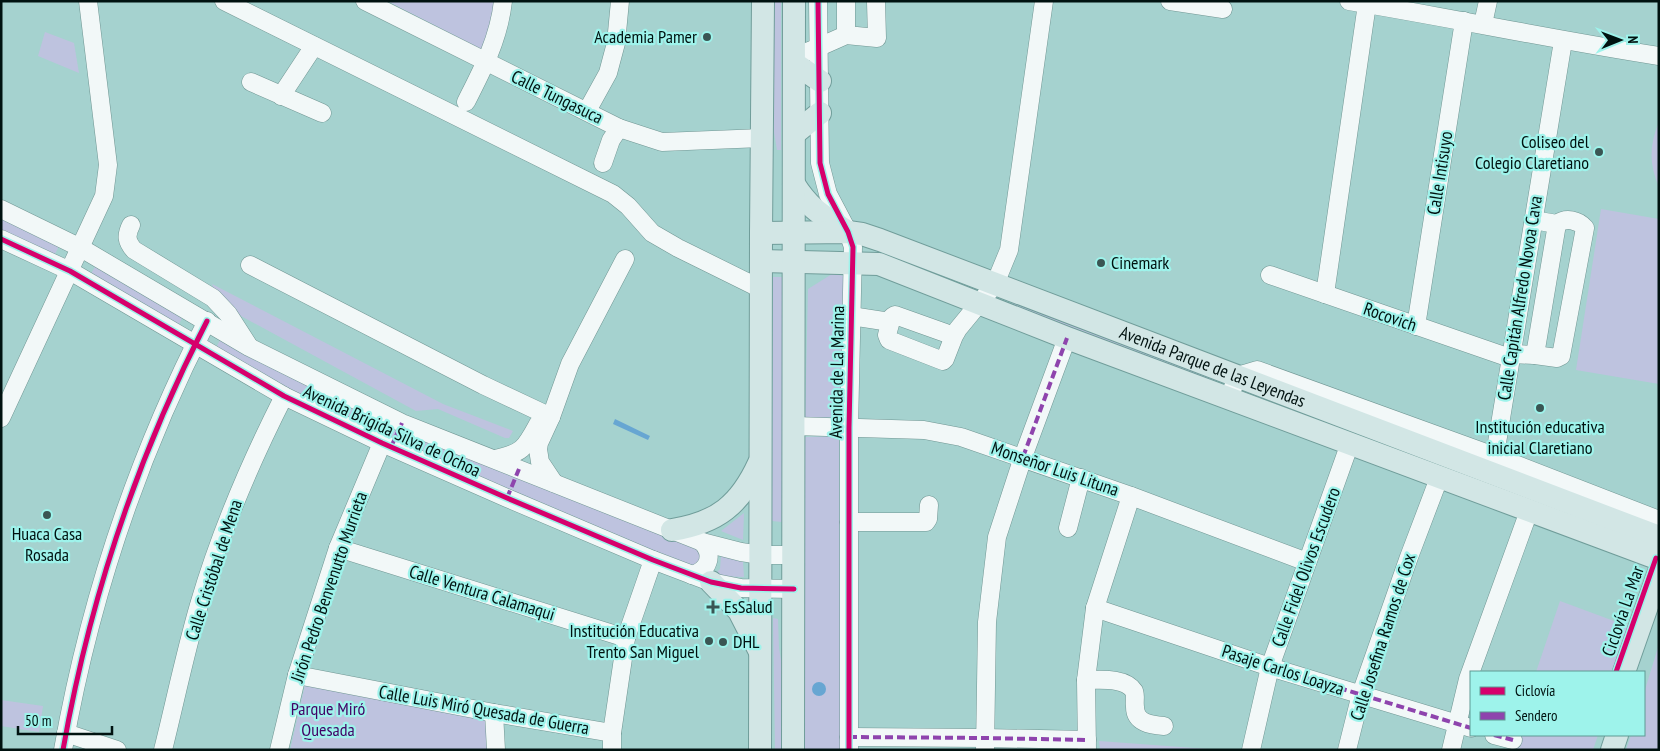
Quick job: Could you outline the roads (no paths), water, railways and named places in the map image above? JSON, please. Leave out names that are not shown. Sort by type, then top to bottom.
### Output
[{"type":"main road","points":[[760,750],[763,1]]},
{"type":"main road","points":[[793,750],[794,1]]},
{"type":"main road","points":[[794,60],[820,81]]},
{"type":"main road","points":[[794,134],[820,113]]},
{"type":"main road","points":[[794,184],[806,202],[848,232]]},
{"type":"main road","name":"Avenida Parque de las Leyendas","points":[[761,233],[848,232],[880,240],[1406,441],[1493,465],[1659,537]]},
{"type":"main road","name":"Avenida Parque de las Leyendas","points":[[761,261],[879,264],[1067,338],[1399,462],[1435,487],[1486,496],[1659,559]]},
{"type":"main road","points":[[794,286],[806,274],[852,263]]},
{"type":"main road","points":[[1399,462],[1406,441]]},
{"type":"main road","points":[[672,530],[692,527],[709,521],[724,512],[737,500],[751,481],[761,460]]},
{"type":"main road","points":[[1624,671],[1659,572]]},
{"type":"main road","points":[[701,578],[739,611],[760,652]]},
{"type":"main road","points":[[1638,671],[1659,614]]},
{"type":"main road","points":[[1598,750],[1603,736]]},
{"type":"main road","points":[[1612,750],[1617,736]]},
{"type":"street","points":[[1,418],[104,196],[108,166],[88,1]]},
{"type":"street","points":[[224,1],[613,194],[628,206],[652,233],[761,289]]},
{"type":"street","name":"Calle Tungasuca","points":[[365,1],[619,128],[662,142],[762,138]]},
{"type":"street","points":[[466,102],[487,63],[497,32],[503,1]]},
{"type":"street","points":[[587,111],[608,73],[616,42],[620,1]]},
{"type":"street","name":"Avenida de La Marina","points":[[818,1],[820,162],[828,194],[848,232],[853,247],[849,428],[849,744]]},
{"type":"street","points":[[846,1],[846,35]]},
{"type":"street","points":[[954,336],[895,315],[890,322],[887,335],[889,340],[941,361],[945,360],[954,336],[978,302],[995,284],[1009,250],[1044,1]]},
{"type":"street","points":[[1170,1],[1223,9]]},
{"type":"street","points":[[1349,1],[1483,24],[1563,41],[1659,56]]},
{"type":"street","points":[[1483,24],[1488,1]]},
{"type":"street","points":[[794,60],[846,35],[877,38],[876,2]]},
{"type":"street","points":[[1324,294],[1367,4]]},
{"type":"street","name":"Calle Intisuyo","points":[[1416,326],[1464,21]]},
{"type":"street","name":"Calle Capitán Alfredo Novoa Cava","points":[[1486,496],[1493,465],[1563,41]]},
{"type":"street","points":[[281,96],[314,46]]},
{"type":"street","points":[[251,82],[322,113]]},
{"type":"street","points":[[603,163],[611,140],[619,128]]},
{"type":"street","name":"Avenida Brigida Silva de Ochoa","points":[[1,209],[81,248],[249,347],[402,422],[702,542],[761,555],[794,555]]},
{"type":"street","points":[[1533,220],[1557,224],[1535,355]]},
{"type":"street","name":"Rocovich","points":[[1270,275],[1416,326],[1510,356],[1535,355],[1557,358],[1561,356],[1585,228],[1571,220],[1561,221],[1557,224]]},
{"type":"street","points":[[131,225],[127,233],[127,239],[134,250],[213,298],[228,314],[249,347]]},
{"type":"street","name":"Avenida Brigida Silva de Ochoa","points":[[1,239],[70,271],[195,345],[284,396],[332,420],[379,449],[701,578],[742,588],[794,589]]},
{"type":"street","points":[[554,483],[540,462],[538,449],[548,416],[570,364],[625,258]]},
{"type":"street","points":[[250,265],[483,385],[548,416]]},
{"type":"street","points":[[851,316],[890,322]]},
{"type":"street","points":[[117,750],[65,741],[95,610],[127,506],[159,425],[207,321]]},
{"type":"street","points":[[985,744],[987,622],[996,537],[1067,338]]},
{"type":"street","points":[[1229,399],[1237,376],[1257,370],[1493,465],[1659,520]]},
{"type":"street","points":[[332,420],[343,394]]},
{"type":"street","name":"Calle Cristóbal de Mena","points":[[163,750],[199,606],[217,550],[239,492],[284,396]]},
{"type":"street","points":[[495,460],[511,456],[523,448],[548,416]]},
{"type":"street","name":"Monseñor Luis Lituna","points":[[794,426],[924,430],[961,437],[1082,478],[1307,562]]},
{"type":"street","name":"Calle Fidel Olivos Escudero","points":[[1251,750],[1270,667],[1350,443]]},
{"type":"street","name":"Jirón Pedro Benvenutto Murrieta","points":[[279,750],[296,676],[338,548],[379,449]]},
{"type":"street","points":[[1068,528],[1082,478]]},
{"type":"street","name":"Calle Josefina Ramos de Cox","points":[[1348,750],[1361,694],[1435,487]]},
{"type":"street","points":[[849,744],[1087,745],[1086,680],[1095,608],[1131,496]]},
{"type":"street","points":[[849,522],[926,522],[929,505]]},
{"type":"street","points":[[1471,671],[1528,511]]},
{"type":"street","points":[[701,578],[699,573],[705,568],[709,555],[707,548],[702,542]]},
{"type":"street","name":"Calle Ventura Calamaqui","points":[[338,548],[626,638]]},
{"type":"street","points":[[612,741],[626,638],[653,560]]},
{"type":"street","name":"Pasaje Carlos Loayza","points":[[1095,608],[1270,667],[1464,726]]},
{"type":"street","points":[[1451,750],[1464,726],[1470,673]]},
{"type":"street","name":"Calle Luis Miró Quesada de Guerra","points":[[296,676],[494,713],[612,741]]},
{"type":"street","points":[[1086,680],[1118,681],[1129,686],[1135,695],[1135,713],[1140,719],[1145,723],[1164,726]]},
{"type":"street","points":[[494,713],[496,750]]},
{"type":"street","points":[[1498,736],[1513,740]]},
{"type":"water","points":[[615,419],[650,436],[648,440],[613,424]]},
{"type":"water","points":[[816,682],[822,682],[826,689],[822,696],[816,696],[812,692],[812,686]]},
{"type":"place","name":"Academia Pamer","points":[[707,37]]},
{"type":"place","name":"Coliseo del Colegio Claretiano","points":[[1599,152]]},
{"type":"place","name":"Cinemark","points":[[1101,263]]},
{"type":"place","name":"Institución educativa inicial Claretiano","points":[[1540,408]]},
{"type":"place","name":"Huaca Casa Rosada","points":[[47,515]]},
{"type":"place","name":"EsSalud","points":[[713,607]]},
{"type":"place","name":"Institución Educativa Trento San Miguel","points":[[709,641]]},
{"type":"place","name":"DHL","points":[[723,642]]},
{"type":"park label","name":"Parque Miró Quesada","points":[[328,720]]}]
